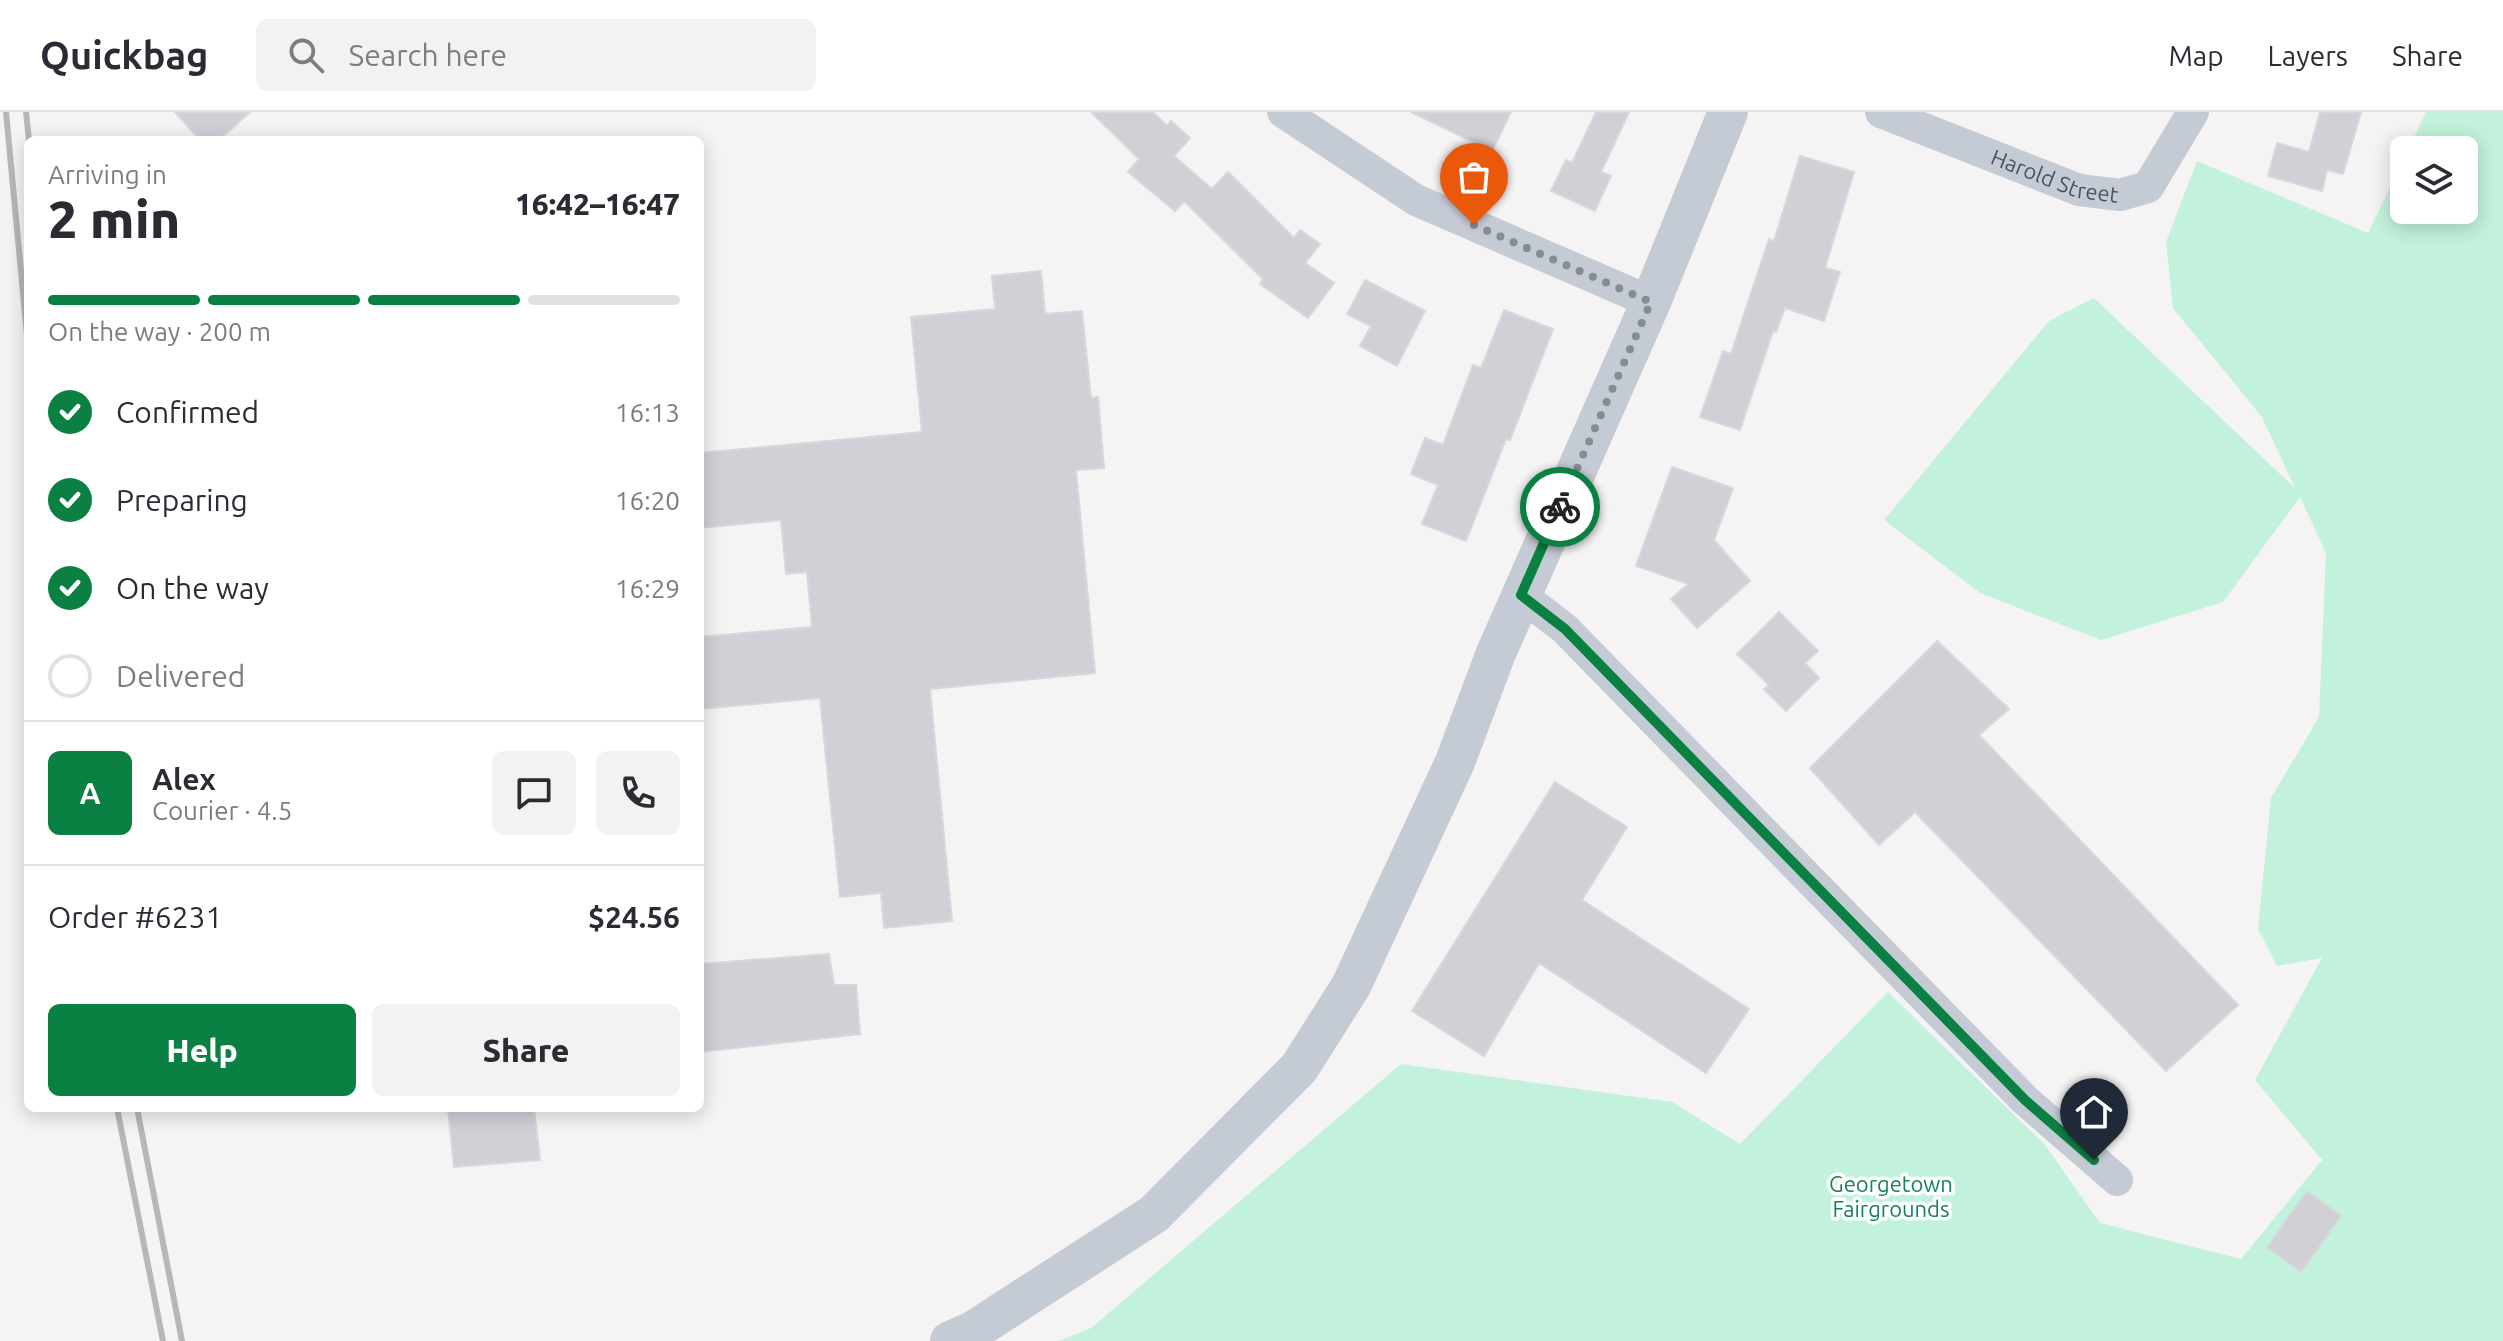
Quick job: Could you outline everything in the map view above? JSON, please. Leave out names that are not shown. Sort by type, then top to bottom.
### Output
[{"type":"street","points":[[1283,112],[1416,200],[1651,302]]},
{"type":"street","points":[[950,1341],[973,1331],[1154,1214],[1299,1068],[1351,986],[1455,762],[1521,595],[1651,302],[1728,112]]},
{"type":"street","name":"Harold Street","points":[[1881,112],[2079,190],[2120,195],[2148,187],[2193,112]]},
{"type":"street","points":[[1521,595],[1565,629],[2025,1100],[2117,1180]]},
{"type":"green space","name":"Georgetown Fairgrounds","points":[[2426,112],[2503,112],[2503,1341],[1059,1341],[1091,1328],[1401,1064],[1672,1102],[1740,1144],[1888,992],[2045,1145],[2100,1223],[2241,1259],[2322,1160],[2255,1080],[2322,958],[2277,966],[2258,929],[2271,798],[2319,717],[2326,553],[2300,497],[2223,602],[2101,640],[1980,593],[1884,520],[2049,321],[2094,298],[2295,488],[2262,417],[2173,308],[2166,242],[2197,161],[2368,233],[2390,188],[2390,224],[2478,224],[2478,136],[2415,136]]},
{"type":"building","points":[[175,112],[250,112],[223,136],[196,136]]},
{"type":"building","points":[[1091,112],[1153,112],[1167,126],[1171,121],[1190,138],[1174,156],[1212,189],[1228,172],[1294,238],[1300,230],[1320,244],[1305,263],[1334,283],[1308,318],[1260,284],[1263,279],[1184,201],[1175,211],[1128,172],[1139,159]]},
{"type":"building","points":[[1411,112],[1511,112],[1492,151]]},
{"type":"building","points":[[1596,112],[1629,112],[1601,172],[1611,176],[1595,211],[1551,191],[1566,160],[1572,163]]},
{"type":"building","points":[[2320,112],[2361,112],[2343,174],[2327,170],[2322,191],[2268,176],[2277,143],[2309,152]]},
{"type":"building","points":[[1800,156],[1854,172],[1825,268],[1840,272],[1824,321],[1785,308],[1776,332],[1773,331],[1740,430],[1700,417],[1723,351],[1731,354],[1769,239],[1774,241]]},
{"type":"building","points":[[1041,271],[1045,314],[1082,311],[1091,398],[1098,397],[1104,468],[1076,470],[1095,673],[930,689],[952,921],[884,928],[881,893],[840,897],[820,698],[704,709],[704,637],[812,627],[807,572],[786,574],[781,520],[704,528],[704,453],[922,432],[911,317],[995,309],[992,276]]},
{"type":"building","points":[[1365,280],[1425,311],[1397,366],[1360,346],[1371,326],[1347,314]]},
{"type":"building","points":[[1504,310],[1553,329],[1466,541],[1422,524],[1438,485],[1411,474],[1425,438],[1443,445],[1473,365],[1481,368]]},
{"type":"building","points":[[1672,467],[1733,488],[1714,540],[1750,581],[1697,628],[1671,599],[1688,584],[1636,566]]},
{"type":"building","points":[[1779,612],[1818,651],[1805,663],[1819,678],[1786,711],[1764,689],[1769,685],[1737,654]]},
{"type":"building","points":[[1937,641],[2009,709],[1979,735],[2238,1005],[2166,1071],[1915,812],[1879,845],[1810,768]]},
{"type":"building","points":[[1555,782],[1627,827],[1582,900],[1749,1009],[1706,1073],[1539,963],[1484,1056],[1412,1011]]},
{"type":"building","points":[[829,954],[834,985],[856,985],[860,1034],[704,1052],[704,964]]},
{"type":"building","points":[[448,1112],[534,1112],[540,1160],[454,1167]]},
{"type":"building","points":[[2307,1191],[2341,1216],[2301,1272],[2267,1247]]},
{"type":"railway","points":[[6,112],[24,303]]},
{"type":"railway","points":[[26,112],[29,136]]},
{"type":"railway","points":[[118,1112],[163,1341]]},
{"type":"railway","points":[[138,1112],[182,1341]]},
{"type":"way so far","points":[[1474,225],[1651,302],[1560,507]]},
{"type":"route","points":[[1560,507],[1521,595],[1565,629],[2025,1100],[2094,1160]]}]
